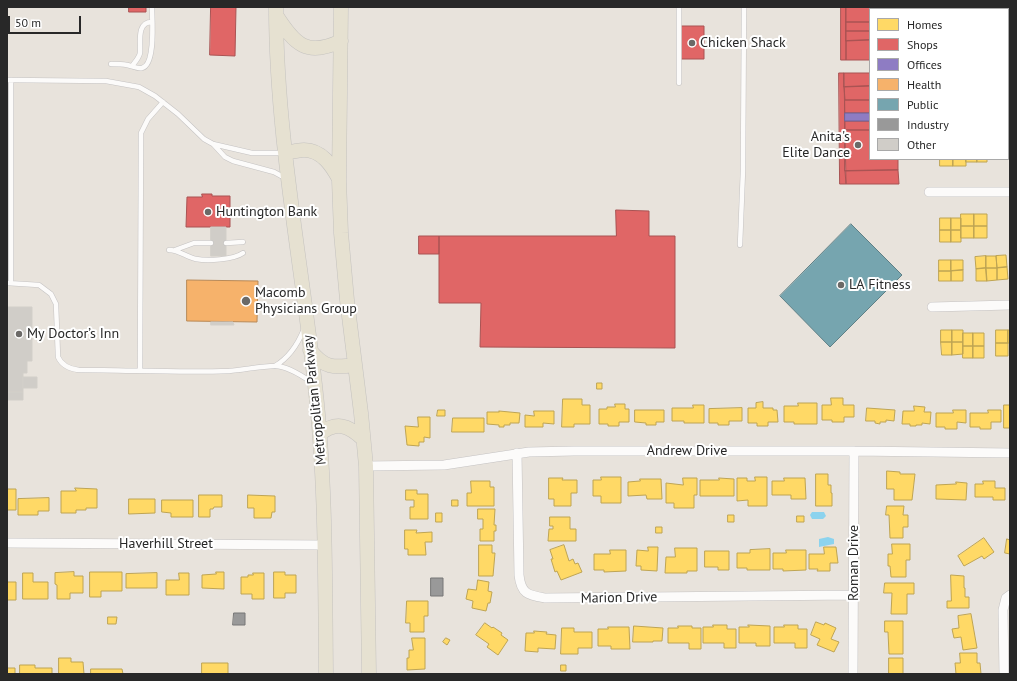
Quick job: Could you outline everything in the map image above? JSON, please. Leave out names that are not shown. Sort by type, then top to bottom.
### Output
[{"type":"main road","points":[[341,7],[339,180],[344,273],[366,466],[369,674]]},
{"type":"main road","points":[[276,11],[286,30],[295,40],[304,46],[313,49],[322,49],[341,41]]},
{"type":"main road","name":"Metropolitan Parkway","points":[[276,11],[279,82],[286,153],[320,434],[324,502],[326,674]]},
{"type":"main road","points":[[286,153],[304,150],[320,154],[327,161],[339,180]]},
{"type":"main road","points":[[310,350],[317,358],[330,366],[337,367],[355,365]]},
{"type":"main road","points":[[320,434],[327,428],[340,426],[347,427],[355,431],[363,439]]},
{"type":"street","points":[[929,192],[1010,192]]},
{"type":"street","points":[[932,307],[1010,305]]},
{"type":"street","name":"Andrew Drive","points":[[366,466],[455,465],[517,453],[574,451],[854,451],[1010,454]]},
{"type":"street","name":"Roman Drive","points":[[853,674],[854,451]]},
{"type":"street","name":"Marion Drive","points":[[517,453],[519,575],[522,588],[526,593],[532,596],[545,598],[853,595]]},
{"type":"street","name":"Haverhill Street","points":[[7,543],[324,545]]},
{"type":"street","points":[[1004,674],[1002,610],[1008,597]]},
{"type":"lane","points":[[111,64],[123,64],[144,68],[149,61],[152,49],[152,7]]},
{"type":"lane","points":[[678,83],[679,7]]},
{"type":"lane","points":[[740,245],[744,7]]},
{"type":"lane","points":[[132,66],[139,55],[141,28],[146,23],[152,22]]},
{"type":"lane","points":[[286,153],[252,153],[213,144],[204,139],[163,102],[139,87],[111,81],[9,80],[9,283],[39,285],[47,289],[54,298],[56,304],[58,357],[60,361],[70,369],[229,371],[275,366],[304,376],[315,385]]},
{"type":"lane","points":[[140,370],[141,133],[148,119],[163,102]]},
{"type":"lane","points":[[213,144],[225,157],[233,161],[274,172],[289,180]]},
{"type":"lane","points":[[226,243],[243,242]]},
{"type":"lane","points":[[169,250],[175,250],[194,243],[211,243]]},
{"type":"lane","points":[[175,250],[196,259],[230,259],[238,257],[242,253]]},
{"type":"lane","points":[[275,366],[282,362],[293,350],[300,339],[307,322]]},
{"type":"water","points":[[812,512],[824,512],[826,516],[823,519],[812,519],[810,515]]},
{"type":"water","points":[[828,537],[834,539],[834,544],[819,547],[819,539]]},
{"type":"building: Homes","points":[[940,160],[953,160],[953,166],[940,166]]},
{"type":"building: Homes","points":[[953,160],[966,160],[966,166],[953,166]]},
{"type":"building: Homes","points":[[966,160],[977,160],[977,162],[966,162]]},
{"type":"building: Homes","points":[[977,160],[987,160],[987,162],[977,162]]},
{"type":"building: Homes","points":[[961,214],[974,214],[974,226],[961,226]]},
{"type":"building: Homes","points":[[974,214],[987,214],[987,226],[974,226]]},
{"type":"building: Homes","points":[[940,218],[951,218],[951,230],[940,230]]},
{"type":"building: Homes","points":[[951,218],[961,218],[961,230],[951,230]]},
{"type":"building: Homes","points":[[961,226],[974,226],[974,238],[961,238]]},
{"type":"building: Homes","points":[[974,226],[987,226],[987,238],[974,238]]},
{"type":"building: Homes","points":[[940,230],[951,230],[951,242],[940,242]]},
{"type":"building: Homes","points":[[951,230],[961,230],[961,242],[951,242]]},
{"type":"building: Homes","points":[[1006,255],[1007,267],[997,268],[996,256]]},
{"type":"building: Homes","points":[[986,256],[986,268],[976,269],[975,257]]},
{"type":"building: Homes","points":[[986,256],[996,256],[997,268],[986,268]]},
{"type":"building: Homes","points":[[939,260],[951,260],[951,271],[939,271]]},
{"type":"building: Homes","points":[[951,260],[963,260],[963,270],[951,271]]},
{"type":"building: Homes","points":[[1007,267],[1008,279],[997,280],[997,268]]},
{"type":"building: Homes","points":[[986,268],[997,268],[997,280],[987,281]]},
{"type":"building: Homes","points":[[986,268],[987,281],[976,281],[976,269]]},
{"type":"building: Homes","points":[[963,270],[963,281],[951,281],[951,271]]},
{"type":"building: Homes","points":[[939,271],[951,271],[951,281],[939,281]]},
{"type":"building: Homes","points":[[941,330],[952,330],[952,342],[941,342]]},
{"type":"building: Homes","points":[[952,330],[963,330],[963,342],[952,342]]},
{"type":"building: Homes","points":[[996,330],[1008,330],[1008,343],[996,343]]},
{"type":"building: Homes","points":[[1008,330],[1010,330],[1010,343],[1008,343]]},
{"type":"building: Homes","points":[[963,333],[973,333],[973,346],[963,346]]},
{"type":"building: Homes","points":[[973,333],[984,333],[984,346],[973,346]]},
{"type":"building: Homes","points":[[941,342],[952,342],[952,355],[942,355]]},
{"type":"building: Homes","points":[[952,342],[963,342],[963,354],[952,355]]},
{"type":"building: Homes","points":[[996,343],[1008,343],[1008,356],[996,356]]},
{"type":"building: Homes","points":[[963,346],[973,346],[973,358],[963,358]]},
{"type":"building: Homes","points":[[973,346],[984,346],[984,358],[973,358]]},
{"type":"building: Homes","points":[[597,383],[602,383],[602,389],[597,389]]},
{"type":"building: Homes","points":[[831,398],[843,398],[843,405],[854,405],[854,417],[844,417],[844,422],[822,420],[822,405],[831,405]]},
{"type":"building: Homes","points":[[563,399],[582,399],[582,405],[590,405],[590,424],[574,424],[574,427],[562,427]]},
{"type":"building: Homes","points":[[763,402],[763,408],[773,408],[773,410],[777,410],[778,422],[768,422],[768,426],[757,426],[757,423],[748,423],[748,408],[756,408],[756,403]]},
{"type":"building: Homes","points":[[798,403],[817,403],[817,424],[794,424],[794,422],[784,422],[784,406],[798,406]]},
{"type":"building: Homes","points":[[615,404],[625,404],[625,409],[629,409],[629,422],[619,422],[619,426],[599,424],[599,409],[615,407]]},
{"type":"building: Homes","points":[[693,405],[704,405],[704,423],[684,423],[684,421],[672,421],[672,408],[693,408]]},
{"type":"building: Homes","points":[[1004,405],[1010,405],[1010,428],[1004,428]]},
{"type":"building: Homes","points":[[914,406],[925,407],[924,412],[931,412],[930,424],[922,423],[922,425],[910,426],[910,424],[902,424],[903,411],[914,411]]},
{"type":"building: Homes","points":[[742,408],[742,421],[729,421],[729,425],[709,423],[709,409]]},
{"type":"building: Homes","points":[[867,408],[895,410],[894,421],[886,420],[886,422],[880,422],[880,424],[875,423],[875,421],[866,421]]},
{"type":"building: Homes","points":[[438,410],[445,410],[445,416],[437,416]]},
{"type":"building: Homes","points":[[635,410],[664,410],[664,422],[656,422],[656,425],[646,425],[646,423],[635,422]]},
{"type":"building: Homes","points":[[953,410],[966,410],[966,423],[957,422],[957,429],[936,427],[936,413],[953,413]]},
{"type":"building: Homes","points":[[988,410],[1001,410],[1001,422],[991,422],[991,429],[970,427],[970,413],[988,413]]},
{"type":"building: Homes","points":[[499,411],[520,413],[519,423],[510,423],[510,425],[504,425],[504,427],[487,424],[487,412]]},
{"type":"building: Homes","points":[[534,411],[554,411],[554,424],[543,423],[543,427],[525,427],[525,415],[534,416]]},
{"type":"building: Homes","points":[[418,417],[430,417],[430,438],[424,437],[424,442],[419,442],[419,446],[407,445],[405,426],[418,427]]},
{"type":"building: Homes","points":[[453,418],[484,418],[484,432],[452,432]]},
{"type":"building: Homes","points":[[887,471],[900,472],[900,474],[915,474],[912,500],[894,500],[894,489],[887,489]]},
{"type":"building: Homes","points":[[816,474],[828,474],[828,485],[831,485],[832,493],[832,506],[816,506]]},
{"type":"building: Homes","points":[[601,477],[621,477],[621,503],[601,503],[601,496],[593,496],[593,480],[601,480]]},
{"type":"building: Homes","points":[[755,477],[767,477],[767,506],[748,506],[748,500],[737,501],[737,478],[747,478],[747,481],[755,481]]},
{"type":"building: Homes","points":[[549,478],[577,480],[577,493],[571,493],[571,506],[554,506],[554,499],[549,499]]},
{"type":"building: Homes","points":[[683,478],[697,478],[697,495],[694,495],[694,508],[674,508],[674,503],[666,503],[666,483],[683,485]]},
{"type":"building: Homes","points":[[719,478],[734,479],[734,496],[700,496],[700,480],[719,480]]},
{"type":"building: Homes","points":[[784,478],[805,478],[806,499],[791,499],[791,495],[772,495],[772,481],[784,481]]},
{"type":"building: Homes","points":[[640,479],[661,479],[662,499],[647,499],[646,495],[628,496],[628,482],[640,481]]},
{"type":"building: Homes","points":[[471,481],[490,481],[490,487],[494,487],[494,506],[467,506],[467,493],[471,493]]},
{"type":"building: Homes","points":[[983,481],[995,481],[995,488],[1005,488],[1005,500],[993,500],[993,497],[975,497],[975,484],[983,484]]},
{"type":"building: Homes","points":[[956,482],[967,483],[966,500],[936,499],[936,485],[956,484]]},
{"type":"building: Homes","points":[[75,488],[97,489],[97,508],[76,510],[76,513],[61,513],[61,491],[76,491]]},
{"type":"building: Homes","points":[[7,489],[16,489],[16,510],[7,510]]},
{"type":"building: Homes","points":[[406,490],[417,490],[417,494],[428,494],[428,519],[410,519],[410,507],[414,507],[414,500],[406,500]]},
{"type":"building: Homes","points":[[199,495],[222,495],[222,507],[214,507],[213,509],[210,509],[210,517],[199,517]]},
{"type":"building: Homes","points":[[248,495],[275,496],[275,512],[272,512],[271,518],[254,518],[254,508],[248,508]]},
{"type":"building: Homes","points":[[49,498],[49,511],[38,511],[38,515],[18,515],[18,499]]},
{"type":"building: Homes","points":[[129,499],[155,499],[155,513],[129,514]]},
{"type":"building: Homes","points":[[162,500],[193,500],[193,517],[171,517],[171,513],[162,512]]},
{"type":"building: Homes","points":[[452,500],[458,500],[458,506],[452,506]]},
{"type":"building: Homes","points":[[887,506],[904,506],[903,515],[908,515],[908,527],[903,527],[903,538],[890,538],[889,515],[886,515]]},
{"type":"building: Homes","points":[[478,509],[495,509],[494,525],[496,525],[496,531],[494,531],[494,541],[480,541],[480,529],[483,529],[483,519],[478,519]]},
{"type":"building: Homes","points":[[436,513],[442,513],[442,522],[436,522]]},
{"type":"building: Homes","points":[[728,515],[734,515],[734,522],[728,522]]},
{"type":"building: Homes","points":[[797,516],[804,516],[804,522],[797,522]]},
{"type":"building: Homes","points":[[550,517],[570,517],[570,529],[576,529],[576,541],[548,541],[549,529],[553,529],[553,526],[550,526]]},
{"type":"building: Homes","points":[[656,527],[662,527],[662,533],[656,533]]},
{"type":"building: Homes","points":[[405,530],[417,530],[416,533],[432,532],[432,542],[425,542],[426,555],[408,555],[408,549],[405,549]]},
{"type":"building: Homes","points":[[984,538],[994,552],[984,559],[982,556],[964,566],[958,556]]},
{"type":"building: Homes","points":[[1007,539],[1010,540],[1010,554],[1005,553]]},
{"type":"building: Homes","points":[[892,544],[910,544],[910,560],[906,560],[906,577],[891,577],[890,566],[888,566],[888,554],[892,554]]},
{"type":"building: Homes","points":[[479,545],[492,545],[492,553],[495,553],[493,576],[479,576]]},
{"type":"building: Homes","points":[[564,545],[569,561],[573,559],[575,564],[578,563],[582,572],[561,580],[557,571],[555,572],[550,550]]},
{"type":"building: Homes","points":[[648,547],[658,547],[657,571],[641,570],[641,566],[636,566],[637,550],[648,551]]},
{"type":"building: Homes","points":[[824,547],[836,547],[838,563],[830,563],[830,571],[817,571],[818,569],[809,569],[809,554],[824,554]]},
{"type":"building: Homes","points":[[675,548],[697,548],[697,571],[687,571],[687,573],[665,573],[666,557],[675,557]]},
{"type":"building: Homes","points":[[770,549],[770,570],[747,570],[747,568],[737,568],[737,553],[750,553],[750,550]]},
{"type":"building: Homes","points":[[610,550],[626,550],[626,571],[604,572],[604,570],[594,570],[594,554],[610,554]]},
{"type":"building: Homes","points":[[786,550],[806,550],[806,570],[783,571],[783,569],[773,569],[773,553],[786,553]]},
{"type":"building: Homes","points":[[705,551],[729,551],[729,570],[718,570],[718,567],[705,567]]},
{"type":"building: Homes","points":[[74,572],[74,576],[83,576],[83,593],[70,593],[70,599],[57,599],[55,573]]},
{"type":"building: Homes","points":[[90,572],[122,572],[122,591],[101,591],[101,597],[90,597]]},
{"type":"building: Homes","points":[[216,572],[224,572],[224,589],[202,588],[202,575],[216,574]]},
{"type":"building: Homes","points":[[274,572],[285,572],[285,575],[296,575],[296,593],[285,593],[285,598],[274,598]]},
{"type":"building: Homes","points":[[23,573],[33,573],[33,582],[48,582],[48,599],[23,599]]},
{"type":"building: Homes","points":[[157,573],[157,588],[126,588],[126,574]]},
{"type":"building: Homes","points":[[179,573],[189,573],[189,595],[166,595],[166,580],[179,580]]},
{"type":"building: Homes","points":[[253,573],[264,573],[264,599],[252,599],[252,594],[241,594],[241,577],[248,577],[248,575],[253,575]]},
{"type":"building: Homes","points":[[951,575],[964,576],[965,597],[969,597],[969,608],[947,608],[947,601],[951,601]]},
{"type":"building: Homes","points":[[478,580],[489,582],[488,591],[492,592],[490,603],[488,603],[486,611],[472,608],[473,601],[466,599],[468,589],[476,590]]},
{"type":"building: Homes","points":[[7,582],[16,582],[16,600],[7,600]]},
{"type":"building: Homes","points":[[885,583],[914,583],[914,594],[907,594],[907,614],[891,614],[892,593],[884,593]]},
{"type":"building: Homes","points":[[407,601],[428,601],[428,616],[424,616],[424,632],[410,632],[410,623],[406,623]]},
{"type":"building: Homes","points":[[971,614],[977,648],[963,650],[961,637],[954,638],[952,629],[959,628],[958,616]]},
{"type":"building: Homes","points":[[108,617],[117,617],[116,624],[108,624]]},
{"type":"building: Homes","points":[[885,621],[903,621],[903,654],[889,654],[888,632],[885,632]]},
{"type":"building: Homes","points":[[816,622],[824,625],[825,623],[836,628],[831,639],[839,642],[834,652],[817,645],[820,639],[811,635]]},
{"type":"building: Homes","points":[[485,623],[502,633],[501,635],[508,640],[498,655],[487,647],[489,644],[476,635]]},
{"type":"building: Homes","points":[[713,625],[727,625],[727,629],[736,629],[736,648],[724,648],[724,643],[703,643],[703,627],[713,627]]},
{"type":"building: Homes","points":[[748,625],[770,626],[770,646],[756,646],[756,643],[739,643],[739,627],[749,627]]},
{"type":"building: Homes","points":[[784,625],[798,625],[798,629],[807,629],[807,648],[795,648],[795,643],[774,643],[774,627],[784,627]]},
{"type":"building: Homes","points":[[634,626],[663,628],[662,641],[633,642]]},
{"type":"building: Homes","points":[[678,626],[692,626],[692,628],[701,628],[701,649],[689,649],[689,643],[668,643],[668,628],[678,628]]},
{"type":"building: Homes","points":[[608,627],[629,627],[630,649],[611,649],[611,646],[598,646],[598,629],[608,629]]},
{"type":"building: Homes","points":[[562,628],[574,628],[574,632],[592,632],[592,648],[578,648],[578,654],[561,654]]},
{"type":"building: Homes","points":[[534,631],[547,632],[546,634],[556,635],[555,649],[538,648],[538,652],[525,651],[526,633],[534,633]]},
{"type":"building: Homes","points":[[412,638],[425,638],[425,669],[407,670],[409,650],[413,650]]},
{"type":"building: Homes","points":[[446,638],[450,640],[447,645],[443,642]]},
{"type":"building: Homes","points":[[960,653],[977,653],[977,663],[980,663],[981,674],[956,674],[955,663],[960,663]]},
{"type":"building: Homes","points":[[59,658],[71,658],[71,662],[83,662],[84,674],[59,674]]},
{"type":"building: Homes","points":[[889,658],[903,658],[903,674],[889,674]]},
{"type":"building: Homes","points":[[202,663],[228,663],[228,674],[202,674]]},
{"type":"building: Homes","points":[[20,665],[35,665],[35,668],[52,668],[52,674],[20,674]]},
{"type":"building: Homes","points":[[561,665],[566,665],[566,671],[561,671]]},
{"type":"building: Homes","points":[[7,668],[15,668],[15,674],[7,674]]},
{"type":"building: Homes","points":[[91,669],[122,669],[123,674],[91,674]]},
{"type":"building: Shops","points":[[129,7],[146,7],[146,12],[129,12]]},
{"type":"building: Shops","points":[[211,7],[236,7],[235,56],[210,55]]},
{"type":"building: Shops","points":[[841,7],[846,7],[846,60],[841,60]]},
{"type":"building: Shops","points":[[846,7],[891,7],[869,8],[869,22],[846,22]]},
{"type":"building: Shops","points":[[946,7],[971,7],[971,8]]},
{"type":"building: Shops","points":[[846,22],[869,22],[869,31],[846,31]]},
{"type":"building: Shops","name":"Chicken Shack","points":[[681,26],[704,26],[704,59],[681,59]]},
{"type":"building: Shops","points":[[1009,28],[1010,28],[1009,54]]},
{"type":"building: Shops","points":[[846,31],[869,31],[869,40],[846,41]]},
{"type":"building: Shops","points":[[869,40],[869,60],[846,60],[846,41]]},
{"type":"building: Shops","points":[[839,73],[844,73],[846,184],[840,184]]},
{"type":"building: Shops","points":[[844,73],[869,73],[869,86],[844,87]]},
{"type":"building: Shops","points":[[869,86],[869,100],[845,100],[844,87]]},
{"type":"building: Shops","points":[[845,100],[869,100],[869,113],[845,113]]},
{"type":"building: Shops","points":[[845,121],[869,121],[869,130],[845,130]]},
{"type":"building: Shops","name":"Anita's Elite Dance","points":[[845,130],[869,130],[869,160],[898,160],[898,170],[845,171]]},
{"type":"building: Shops","points":[[898,170],[899,184],[846,184],[845,171]]},
{"type":"building: Shops","name":"Huntington Bank","points":[[202,194],[212,194],[212,196],[230,196],[230,227],[186,227],[187,197],[202,197]]},
{"type":"building: Shops","points":[[616,210],[649,211],[649,236],[675,236],[675,348],[480,347],[481,303],[439,303],[439,236],[616,236]]},
{"type":"building: Shops","points":[[419,236],[439,236],[439,254],[419,254]]},
{"type":"building: Offices","points":[[845,113],[869,113],[869,121],[845,121]]},
{"type":"building: Health","name":"Macomb Physicians Group","points":[[187,280],[258,281],[257,322],[187,321]]},
{"type":"building: Public","name":"LA Fitness","points":[[851,224],[902,275],[830,347],[780,296]]},
{"type":"building: Industry","points":[[431,578],[443,578],[443,596],[431,596]]},
{"type":"building: Industry","points":[[234,613],[245,613],[245,625],[233,625]]},
{"type":"building: Other","points":[[211,227],[226,227],[226,256],[211,256]]},
{"type":"building: Other","name":"My Doctor’s Inn","points":[[7,307],[32,307],[32,361],[27,361],[27,373],[23,373],[23,392],[7,392]]},
{"type":"building: Other","points":[[211,322],[233,322],[234,325],[211,325]]},
{"type":"building: Other","points":[[23,377],[37,377],[37,388],[23,388]]},
{"type":"building: Other","points":[[7,392],[23,392],[23,400],[7,400]]},
{"type":"place","name":"Chicken Shack","points":[[692,43]]},
{"type":"place","name":"Anita's Elite Dance","points":[[858,145]]},
{"type":"place","name":"Huntington Bank","points":[[208,212]]},
{"type":"place","name":"LA Fitness","points":[[841,285]]},
{"type":"place","name":"Macomb Physicians Group","points":[[246,301]]},
{"type":"place","name":"My Doctor’s Inn","points":[[19,334]]}]
